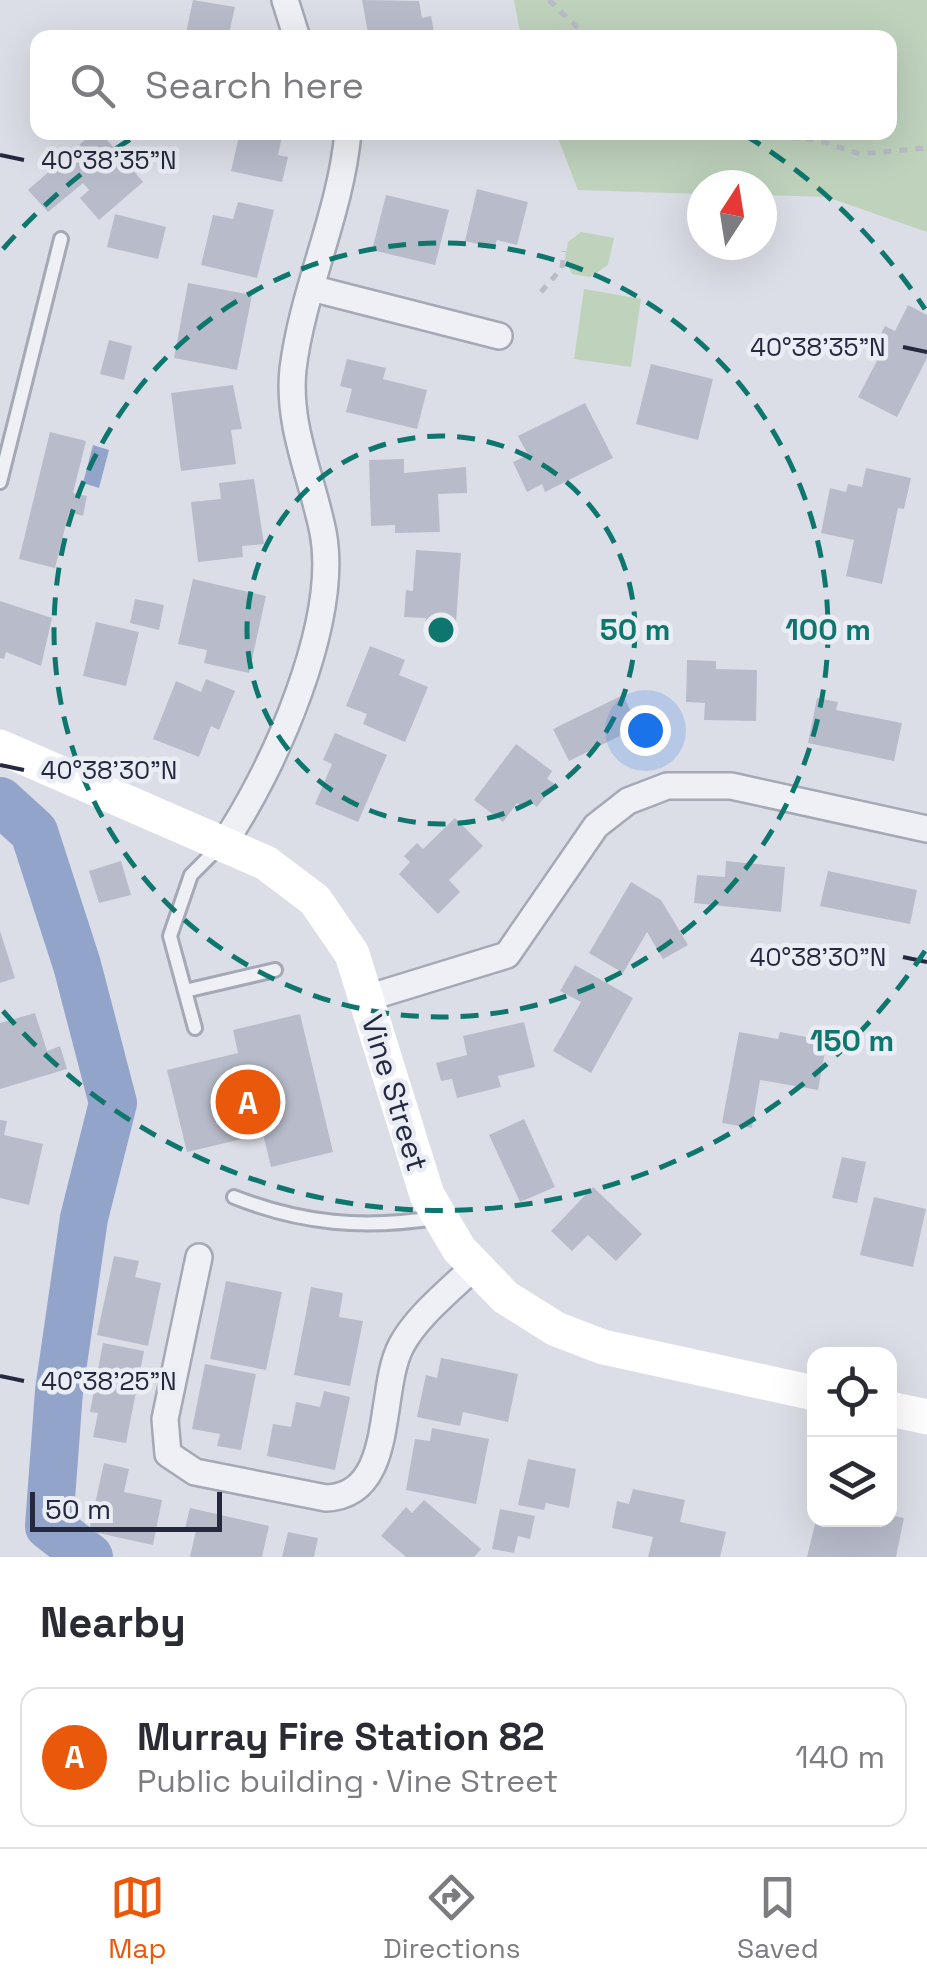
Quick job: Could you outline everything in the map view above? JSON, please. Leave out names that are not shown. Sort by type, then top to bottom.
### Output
[{"type":"street","points":[[284,0],[294,30]]},
{"type":"street","points":[[224,842],[250,804],[313,652],[323,615],[326,550],[296,433],[292,390],[311,288],[346,140]]},
{"type":"street","points":[[311,288],[499,336]]},
{"type":"street","name":"Vine Street","points":[[0,747],[224,842],[280,870],[316,900],[344,939],[367,998],[411,1154],[438,1217],[474,1266],[522,1309],[578,1339],[807,1391]]},
{"type":"street","points":[[367,998],[507,955],[589,834],[611,812],[647,792],[710,783],[927,828]]},
{"type":"street","points":[[199,1258],[165,1419],[168,1454],[194,1472],[336,1498],[356,1490],[376,1454],[403,1342],[474,1266]]},
{"type":"street","points":[[897,1411],[927,1417]]},
{"type":"lane","points":[[0,482],[61,239]]},
{"type":"lane","points":[[195,1028],[170,936],[192,875],[224,842]]},
{"type":"lane","points":[[185,991],[275,970]]},
{"type":"lane","points":[[234,1197],[278,1214],[324,1224],[388,1225],[438,1217]]},
{"type":"path","points":[[550,0],[580,30]]},
{"type":"path","points":[[817,140],[860,154],[927,148]]},
{"type":"path","points":[[541,292],[562,268],[564,250]]},
{"type":"green space","points":[[514,0],[927,0],[927,232],[827,197],[777,195],[777,170],[687,170],[687,194],[578,190],[559,140],[897,140],[897,30],[520,30]]},
{"type":"green space","points":[[581,232],[614,238],[608,265],[590,277],[572,274],[565,259],[568,242]]},
{"type":"green space","points":[[584,289],[641,299],[631,367],[574,359]]},
{"type":"water","points":[[93,445],[109,450],[99,488],[83,483]]},
{"type":"building","points":[[193,0],[235,7],[230,30],[187,30]]},
{"type":"building","points":[[362,0],[419,1],[422,18],[431,16],[434,30],[368,30]]},
{"type":"building","points":[[85,140],[107,140],[143,182],[99,220],[80,198],[89,190],[83,183],[48,212],[28,190]]},
{"type":"building","points":[[238,140],[281,140],[278,155],[288,157],[282,182],[231,171]]},
{"type":"building","points":[[477,189],[528,202],[517,245],[497,240],[494,248],[465,241]]},
{"type":"building","points":[[386,195],[449,210],[435,265],[372,250]]},
{"type":"building","points":[[238,202],[274,210],[257,278],[201,265],[213,215],[233,219]]},
{"type":"building","points":[[115,214],[166,227],[158,259],[107,247]]},
{"type":"building","points":[[188,283],[252,295],[237,370],[174,358]]},
{"type":"building","points":[[908,305],[927,315],[927,358],[897,417],[858,397],[881,353],[873,349],[885,326],[895,331]]},
{"type":"building","points":[[109,340],[132,346],[124,380],[100,374]]},
{"type":"building","points":[[347,359],[386,368],[383,379],[427,390],[417,429],[346,412],[352,389],[340,386]]},
{"type":"building","points":[[651,364],[713,379],[698,440],[636,424]]},
{"type":"building","points":[[233,385],[242,429],[231,430],[236,464],[181,471],[171,393]]},
{"type":"building","points":[[585,403],[613,458],[545,492],[542,484],[527,492],[513,462],[528,455],[518,436]]},
{"type":"building","points":[[50,432],[86,441],[73,493],[87,496],[83,516],[69,512],[55,568],[19,559]]},
{"type":"building","points":[[404,459],[404,473],[466,467],[467,493],[438,494],[440,532],[395,533],[395,525],[371,526],[369,460]]},
{"type":"building","points":[[866,468],[911,478],[904,509],[898,508],[882,584],[846,576],[854,540],[821,533],[830,488],[846,492],[848,484],[862,487]]},
{"type":"building","points":[[254,479],[264,544],[242,546],[243,557],[198,562],[191,502],[221,499],[219,483]]},
{"type":"building","points":[[416,550],[461,553],[455,636],[425,634],[426,618],[404,617],[406,590],[413,591]]},
{"type":"building","points":[[193,579],[266,596],[249,673],[204,663],[207,650],[178,644]]},
{"type":"building","points":[[135,599],[164,605],[159,630],[130,623]]},
{"type":"building","points":[[0,601],[52,618],[41,666],[6,652],[4,659],[0,658]]},
{"type":"building","points":[[96,622],[139,632],[126,686],[83,676]]},
{"type":"building","points":[[370,646],[405,660],[399,675],[428,687],[405,742],[363,724],[367,714],[346,706]]},
{"type":"building","points":[[687,660],[716,661],[716,669],[757,670],[756,721],[704,720],[705,703],[686,702]]},
{"type":"building","points":[[206,679],[235,691],[219,730],[211,726],[199,757],[153,739],[176,681],[201,692]]},
{"type":"building","points":[[623,695],[638,727],[569,761],[553,729]]},
{"type":"building","points":[[817,698],[838,702],[836,710],[902,723],[894,761],[808,743]]},
{"type":"building","points":[[335,733],[387,755],[358,822],[315,804],[332,764],[323,760]]},
{"type":"building","points":[[516,744],[552,771],[547,779],[555,784],[537,807],[529,801],[524,808],[517,803],[503,822],[474,800]]},
{"type":"building","points":[[455,818],[483,846],[449,880],[460,892],[438,914],[399,874],[410,862],[404,856],[417,843],[423,849]]},
{"type":"building","points":[[121,861],[131,895],[99,903],[89,871]]},
{"type":"building","points":[[726,861],[785,867],[781,912],[694,903],[697,875],[725,877]]},
{"type":"building","points":[[828,871],[917,890],[910,924],[820,906]]},
{"type":"building","points":[[631,882],[661,900],[688,945],[663,959],[647,932],[623,973],[589,953]]},
{"type":"building","points":[[0,931],[15,978],[0,983]]},
{"type":"building","points":[[575,965],[633,998],[591,1073],[553,1051],[581,1002],[560,991]]},
{"type":"building","points":[[35,1013],[47,1051],[60,1046],[67,1069],[0,1089],[0,1023]]},
{"type":"building","points":[[300,1014],[333,1152],[271,1167],[263,1134],[187,1152],[167,1070],[238,1053],[233,1030]]},
{"type":"building","points":[[524,1022],[535,1067],[498,1076],[501,1087],[457,1098],[452,1079],[441,1081],[436,1063],[467,1055],[463,1036]]},
{"type":"building","points":[[739,1032],[778,1039],[780,1032],[827,1041],[818,1090],[760,1080],[752,1128],[722,1123]]},
{"type":"building","points":[[524,1119],[555,1187],[520,1202],[489,1135]]},
{"type":"building","points":[[0,1120],[7,1121],[4,1135],[43,1144],[29,1205],[0,1198]]},
{"type":"building","points":[[842,1157],[866,1162],[857,1203],[832,1198]]},
{"type":"building","points":[[593,1187],[642,1234],[616,1261],[588,1235],[572,1251],[551,1231]]},
{"type":"building","points":[[874,1197],[926,1209],[913,1267],[860,1255]]},
{"type":"building","points":[[114,1256],[139,1261],[135,1277],[161,1283],[148,1346],[97,1335]]},
{"type":"building","points":[[226,1281],[282,1292],[266,1370],[210,1359]]},
{"type":"building","points":[[311,1287],[343,1293],[339,1317],[363,1321],[350,1386],[294,1375]]},
{"type":"building","points":[[103,1343],[144,1351],[126,1443],[93,1437],[98,1413],[90,1412]]},
{"type":"building","points":[[441,1358],[518,1374],[508,1422],[463,1412],[460,1426],[417,1417],[426,1375],[437,1378]]},
{"type":"building","points":[[205,1364],[256,1374],[241,1450],[217,1446],[220,1434],[192,1429]]},
{"type":"building","points":[[324,1391],[350,1397],[335,1470],[267,1456],[273,1424],[291,1427],[296,1402],[320,1407]]},
{"type":"building","points":[[432,1428],[489,1439],[476,1504],[406,1490],[415,1439],[430,1441]]},
{"type":"building","points":[[528,1459],[576,1469],[569,1508],[546,1503],[544,1510],[518,1505]]},
{"type":"building","points":[[104,1463],[129,1469],[124,1492],[162,1500],[153,1545],[89,1531]]},
{"type":"building","points":[[633,1489],[685,1500],[680,1522],[726,1532],[720,1557],[648,1557],[653,1537],[612,1528],[617,1501],[629,1504]]},
{"type":"building","points":[[424,1500],[481,1549],[474,1557],[406,1557],[381,1536],[406,1507],[412,1513]]},
{"type":"building","points":[[190,1508],[269,1526],[262,1557],[190,1557],[196,1530],[185,1528]]},
{"type":"building","points":[[500,1509],[535,1516],[530,1539],[518,1536],[514,1553],[492,1549]]},
{"type":"building","points":[[897,1516],[904,1518],[896,1557],[807,1557],[814,1527],[897,1527]]},
{"type":"building","points":[[288,1532],[318,1538],[314,1557],[282,1557]]},
{"type":"waterway","points":[[0,801],[34,832],[77,965],[113,1103],[84,1218],[59,1391],[49,1526],[89,1557]]},
{"type":"place","name":"Murray Fire Station 82","points":[[248,1102]]}]
